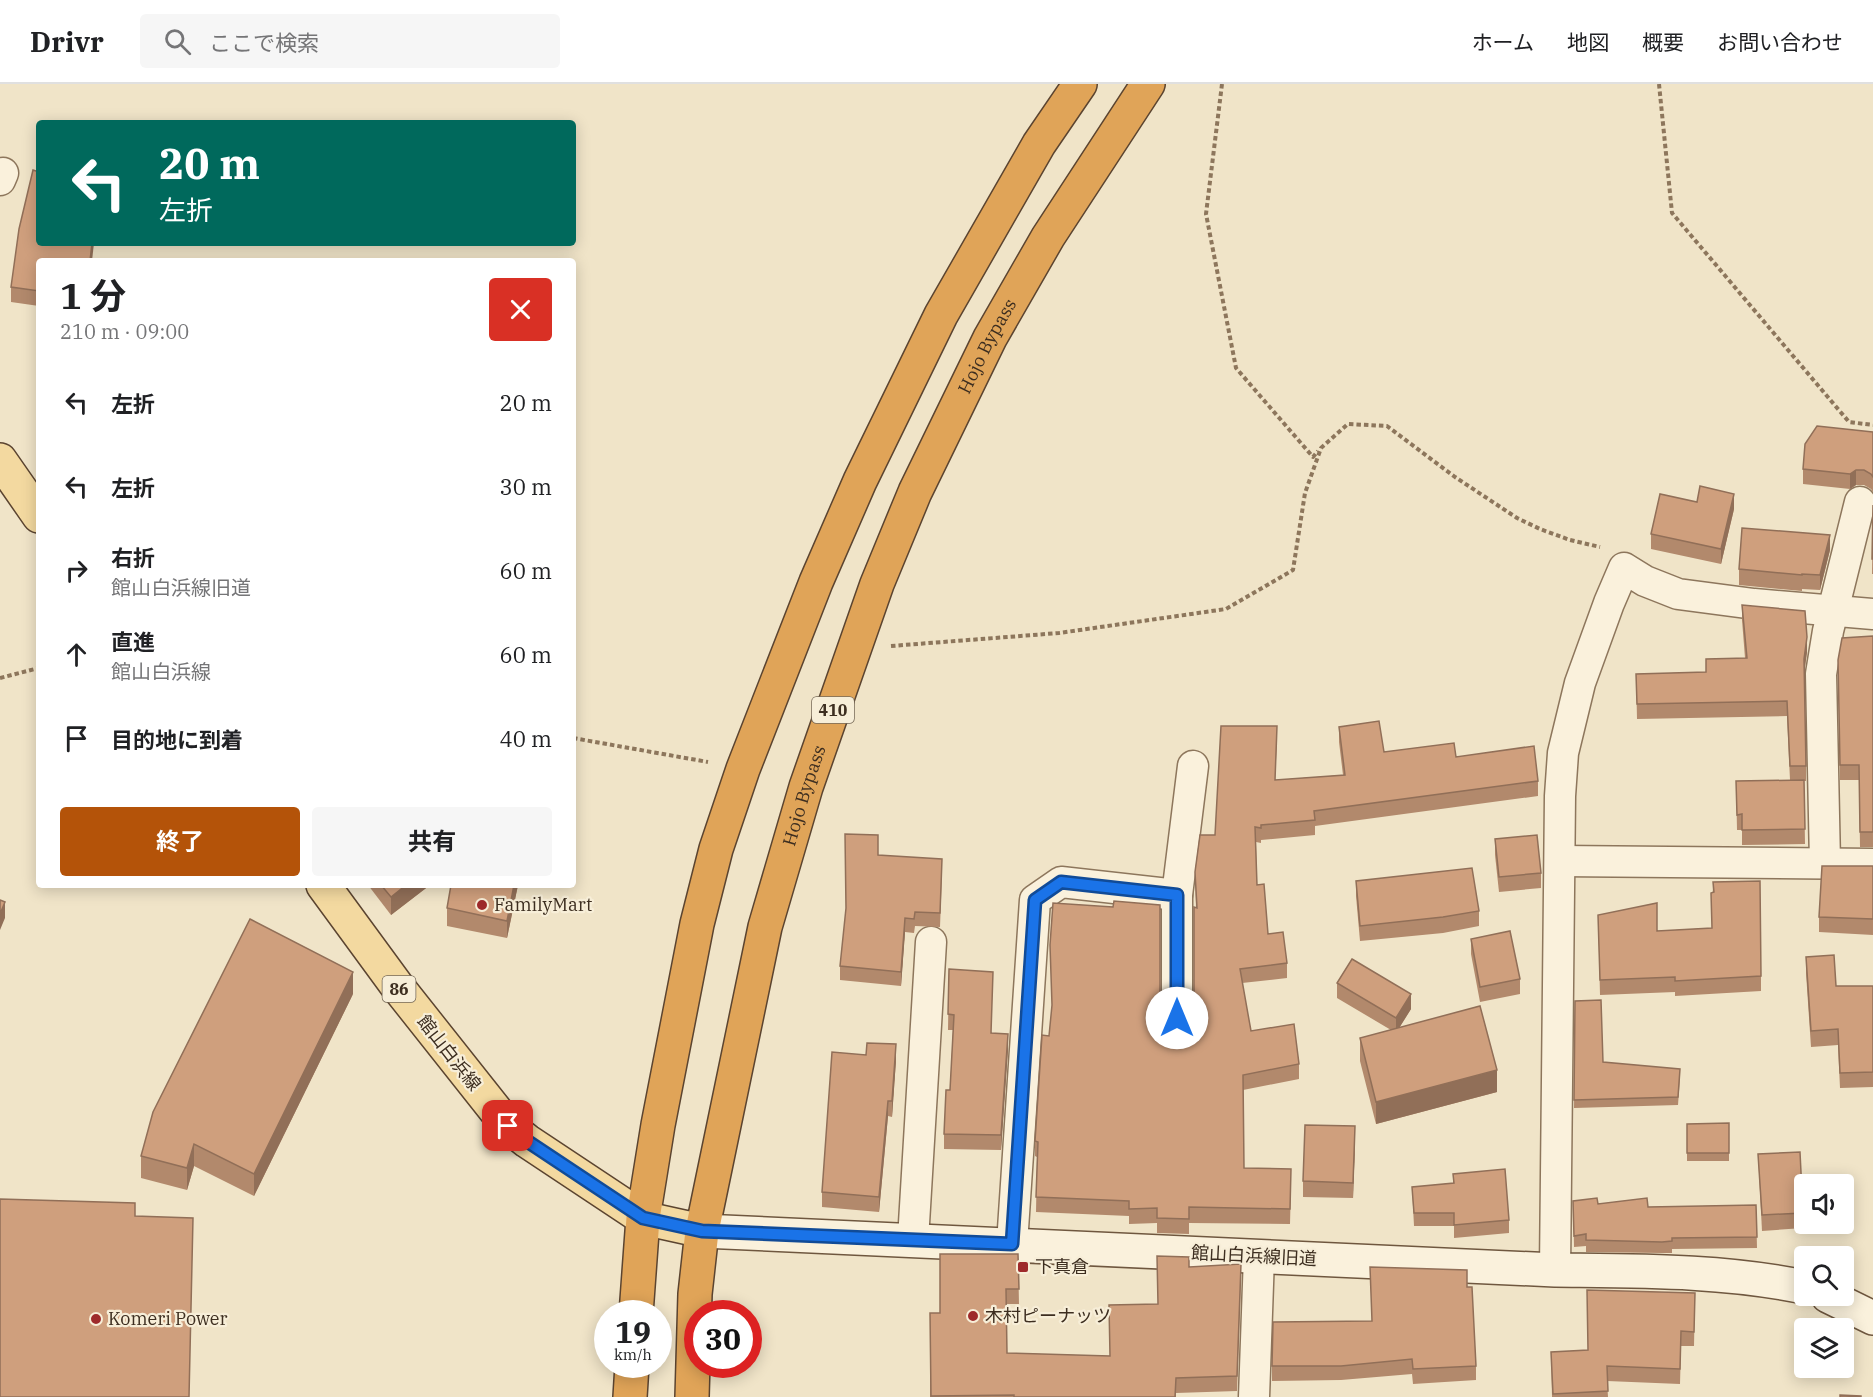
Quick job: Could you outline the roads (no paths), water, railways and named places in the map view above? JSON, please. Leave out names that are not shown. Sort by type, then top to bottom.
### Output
[{"type":"highway","points":[[637,1300],[643,1218],[656,1134],[697,924],[716,849],[743,769],[812,593],[860,481],[941,315],[1039,144],[1080,84]]},
{"type":"highway","name":"Hojo Bypass","points":[[692,1397],[695,1294],[702,1231],[765,927],[806,787],[877,584],[915,492],[990,338],[1048,237],[1148,84]]},
{"type":"highway","points":[[630,1397],[631,1378]]},
{"type":"main road","points":[[0,460],[36,512]]},
{"type":"main road","name":"館山白浜線","points":[[325,888],[397,986],[508,1126],[643,1218],[702,1231]]},
{"type":"street","points":[[1825,863],[1821,674],[1833,611],[1860,502]]},
{"type":"street","points":[[1556,1270],[1563,753],[1580,683],[1624,568],[1645,581],[1678,594],[1754,604],[1873,614]]},
{"type":"street","points":[[1177,1018],[1177,895],[1193,766]]},
{"type":"street","points":[[1560,861],[1873,864]]},
{"type":"street","points":[[1012,1244],[1035,900],[1061,882],[1177,895]]},
{"type":"street","points":[[913,1240],[931,942]]},
{"type":"street","name":"館山白浜線旧道","points":[[702,1231],[1556,1270],[1695,1274],[1743,1277],[1794,1285]]},
{"type":"street","points":[[1254,1397],[1258,1256]]},
{"type":"street","points":[[1848,1306],[1873,1318]]},
{"type":"place","name":"FamilyMart","points":[[482,905]]},
{"type":"place","name":"下真倉","points":[[1023,1267]]},
{"type":"place","name":"木村ピーナッツ","points":[[973,1316]]},
{"type":"place","name":"Komeri Power","points":[[96,1319]]}]
